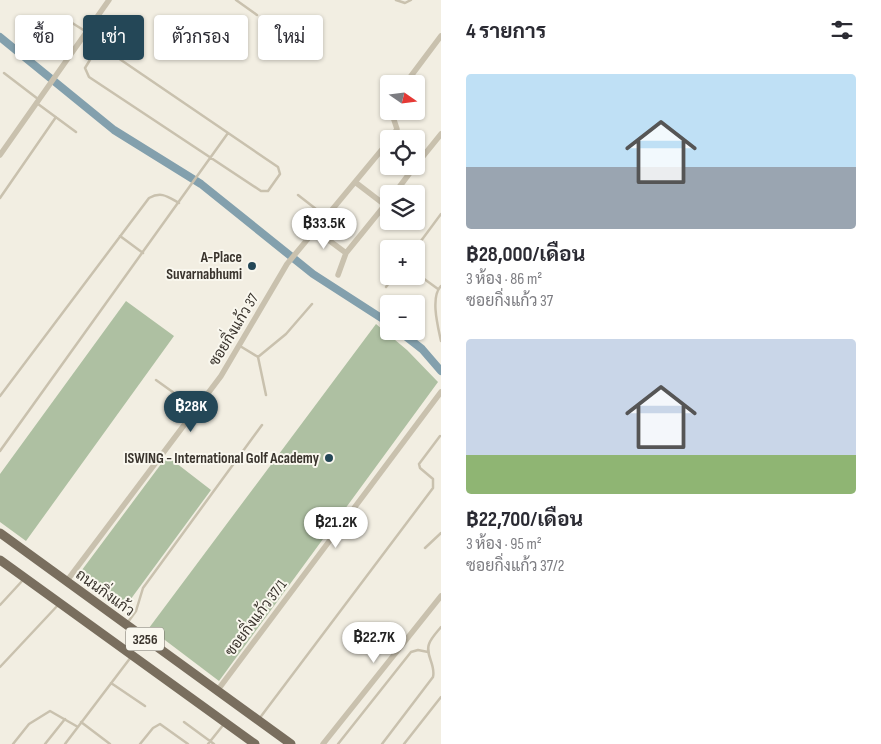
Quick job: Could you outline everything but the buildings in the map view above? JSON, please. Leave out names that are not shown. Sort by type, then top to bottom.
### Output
[{"type":"main road","name":"ถนนกิ่งแก้ว","points":[[0,533],[291,744]]},
{"type":"main road","name":"3256","points":[[0,560],[255,744]]},
{"type":"street","points":[[99,15],[109,0]]},
{"type":"street","points":[[412,75],[441,36]]},
{"type":"street","points":[[0,155],[83,38]]},
{"type":"street","points":[[425,154],[441,134]]},
{"type":"street","name":"ซอยกิ่งแก้ว 37","points":[[66,582],[221,376],[287,264],[380,152]]},
{"type":"street","points":[[401,185],[409,175]]},
{"type":"street","points":[[355,182],[380,200]]},
{"type":"street","points":[[338,275],[346,253],[380,213]]},
{"type":"street","points":[[315,230],[346,253]]},
{"type":"street","name":"ซอยกิ่งแก้ว 37/1","points":[[217,691],[441,392]]},
{"type":"street","points":[[323,744],[441,596]]},
{"type":"lane","points":[[236,0],[257,15]]},
{"type":"lane","points":[[396,0],[405,2],[411,0]]},
{"type":"lane","points":[[73,23],[83,32]]},
{"type":"lane","points":[[90,60],[85,68],[89,77],[264,192],[268,191],[280,174],[278,167],[120,60]]},
{"type":"lane","points":[[4,73],[76,132]]},
{"type":"lane","points":[[0,198],[56,117]]},
{"type":"lane","points":[[0,451],[213,157],[228,133]]},
{"type":"lane","points":[[0,396],[149,198],[156,194],[164,194],[179,203]]},
{"type":"lane","points":[[298,195],[326,217]]},
{"type":"lane","points":[[422,240],[441,214]]},
{"type":"lane","points":[[120,236],[143,254]]},
{"type":"lane","points":[[425,279],[438,289]]},
{"type":"lane","points":[[441,286],[438,289],[436,300],[441,341]]},
{"type":"lane","points":[[258,357],[286,334],[312,304]]},
{"type":"lane","points":[[240,346],[258,357],[266,395]]},
{"type":"lane","points":[[156,380],[196,409]]},
{"type":"lane","points":[[126,625],[136,611],[143,588],[262,425]]},
{"type":"lane","points":[[258,720],[433,488],[434,479],[420,468],[419,464],[440,436]]},
{"type":"lane","points":[[425,548],[441,534]]},
{"type":"lane","points":[[0,605],[25,577]]},
{"type":"lane","points":[[0,667],[60,604]]},
{"type":"lane","points":[[382,744],[433,677],[433,664],[428,652],[429,645],[441,627]]},
{"type":"lane","points":[[338,744],[411,652],[418,650],[428,652]]},
{"type":"lane","points":[[65,744],[132,656]]},
{"type":"lane","points":[[111,683],[145,706]]},
{"type":"lane","points":[[404,744],[441,697]]},
{"type":"lane","points":[[13,744],[29,724],[46,712],[55,712],[78,727]]},
{"type":"lane","points":[[45,744],[65,719]]},
{"type":"lane","points":[[82,722],[110,744]]},
{"type":"lane","points":[[184,722],[209,743],[214,744]]},
{"type":"lane","points":[[209,743],[225,723]]},
{"type":"lane","points":[[140,744],[153,728],[160,724],[188,744]]},
{"type":"green space","points":[[126,301],[174,336],[26,541],[0,522],[0,474]]},
{"type":"green space","name":"ISWING - International Golf Academy","points":[[376,324],[380,327],[380,340],[395,340],[438,382],[219,681],[149,628]]},
{"type":"green space","points":[[167,456],[211,490],[122,611],[76,578]]},
{"type":"waterway","points":[[0,37],[114,130],[201,184],[313,274],[380,317]]},
{"type":"waterway","points":[[410,340],[422,349],[441,371]]},
{"type":"place","name":"A-Place Suvarnabhumi","points":[[252,266]]},
{"type":"place","name":"ISWING - International Golf Academy","points":[[329,458]]}]
